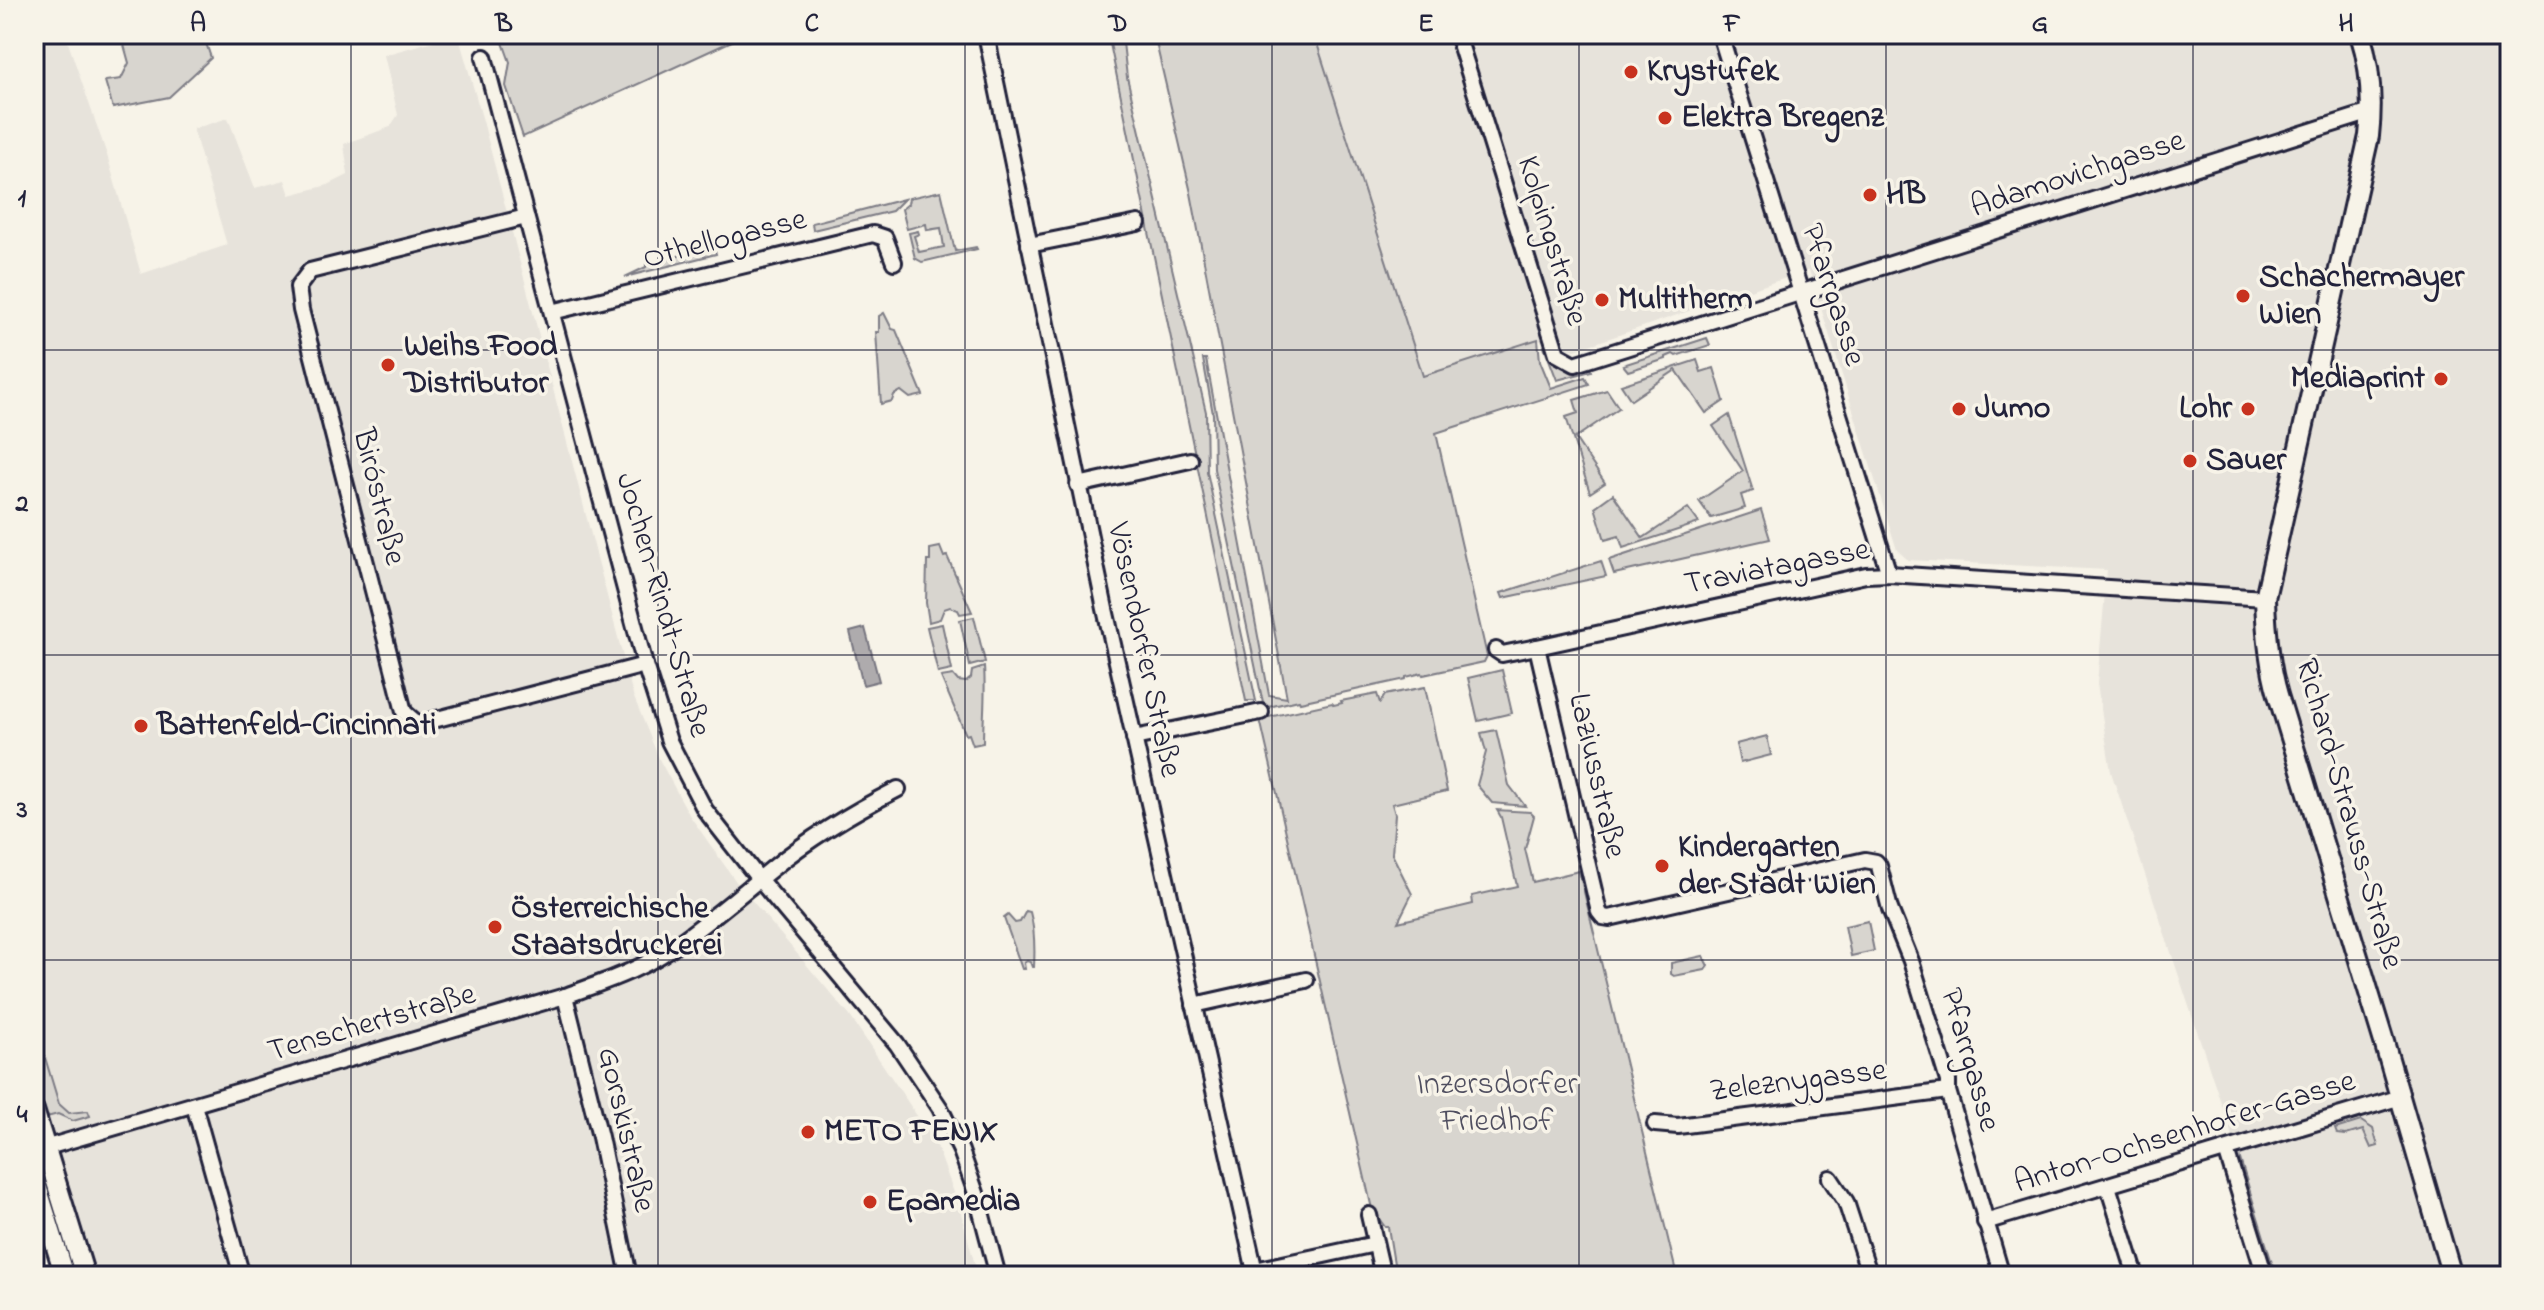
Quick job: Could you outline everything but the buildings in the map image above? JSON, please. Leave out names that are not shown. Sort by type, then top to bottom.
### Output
[{"type":"main road","name":"Richard-Strauss-Straße","points":[[2360,34],[2368,63],[2369,136],[2265,598],[2273,676],[2452,1276]]},
{"type":"main road","points":[[34,1110],[39,1149],[85,1276]]},
{"type":"main road","points":[[34,1177],[65,1276]]},
{"type":"street","name":"Vösendorfer Straße","points":[[986,34],[1078,485],[1255,1273]]},
{"type":"street","name":"Kolpingstraße","points":[[1457,34],[1557,354],[1575,364],[1802,291]]},
{"type":"street","name":"Pfarrgasse","points":[[1720,34],[1889,574]]},
{"type":"street","name":"Jochen-Rindt-Straße","points":[[484,57],[664,729],[689,783],[715,824],[897,1044],[940,1108],[961,1151],[976,1193],[998,1276]]},
{"type":"street","name":"Adamovichgasse","points":[[1802,291],[2371,112]]},
{"type":"street","name":"Biróstraße","points":[[526,217],[310,271],[298,287],[301,310],[404,712],[418,724],[645,665]]},
{"type":"street","points":[[1029,245],[1138,223]]},
{"type":"street","name":"Othellogasse","points":[[552,312],[873,234],[885,238],[894,262]]},
{"type":"street","points":[[1078,485],[1190,460]]},
{"type":"street","name":"Traviatagasse","points":[[1496,650],[1502,654],[1537,647],[1866,575],[2265,598]]},
{"type":"street","name":"Laziusstraße","points":[[1537,647],[1599,912],[1603,917],[1865,860],[1876,862]]},
{"type":"street","points":[[1134,738],[1261,712]]},
{"type":"street","name":"Tenschertstraße","points":[[39,1149],[565,996],[617,978],[661,955],[831,826],[898,789]]},
{"type":"street","name":"Pfarrgasse","points":[[1876,862],[1948,1081],[1948,1091],[2002,1276]]},
{"type":"street","points":[[1194,1005],[1306,980]]},
{"type":"street","name":"Gorskistraße","points":[[565,996],[600,1137],[629,1276]]},
{"type":"street","name":"Zeleznygasse","points":[[1655,1124],[1678,1126],[1948,1091]]},
{"type":"street","name":"Anton-Ochsenhofer-Gasse","points":[[1985,1222],[2401,1097]]},
{"type":"street","points":[[194,1105],[242,1276]]},
{"type":"street","points":[[2226,1150],[2265,1276]]},
{"type":"street","points":[[1830,1178],[1846,1202],[1870,1276]]},
{"type":"street","points":[[2108,1186],[2136,1276]]},
{"type":"street","points":[[1369,1215],[1383,1276]]},
{"type":"street","points":[[1255,1273],[1375,1244]]},
{"type":"shaded area","points":[[34,34],[65,34],[107,155],[141,274],[227,245],[193,129],[228,118],[255,188],[285,180],[290,195],[328,185],[348,175],[344,144],[390,127],[398,115],[384,55],[458,34],[633,695],[660,761],[690,816],[737,883],[850,1016],[936,1144],[959,1206],[978,1276],[68,1276],[34,1158]]},
{"type":"shaded area","points":[[1314,34],[2510,34],[2510,1276],[2274,1276],[2241,1163],[2111,772],[2097,684],[2107,570],[1908,560],[1897,550],[1809,270],[1575,350],[1537,339],[1423,376]]},
{"type":"shaded area","points":[[865,628],[879,681],[863,685],[850,632]]},
{"type":"green space","points":[[121,34],[203,34],[211,58],[169,97],[113,108],[105,81],[121,79],[129,63]]},
{"type":"green space","points":[[500,34],[747,34],[523,137],[506,86],[510,62]]},
{"type":"green space","points":[[1108,34],[1122,34],[1127,77],[1206,412],[1207,472],[1256,701],[1246,701]]},
{"type":"green space","points":[[1154,34],[1314,34],[1423,376],[1538,339],[1540,361],[1551,388],[1585,377],[1589,384],[1436,433],[1487,656],[1484,662],[1264,708],[1214,469],[1213,414],[1203,359],[1206,359],[1269,695],[1287,698],[1191,193]]},
{"type":"green space","points":[[941,191],[955,251],[977,249],[922,262],[915,258],[909,233],[918,231],[919,234],[914,236],[919,252],[944,247],[941,228],[927,230],[926,224],[907,229],[902,209],[909,198]]},
{"type":"green space","points":[[904,199],[892,211],[813,230],[812,223]]},
{"type":"green space","points":[[714,247],[716,254],[625,277],[646,267],[646,264]]},
{"type":"green space","points":[[884,313],[892,329],[896,330],[923,395],[910,398],[901,391],[894,395],[892,401],[881,404],[876,332],[879,332],[879,316]]},
{"type":"green space","points":[[1707,338],[1710,345],[1676,356],[1673,354],[1628,371],[1623,365]]},
{"type":"green space","points":[[1544,346],[1584,368],[1590,367],[1591,371],[1557,380]]},
{"type":"green space","points":[[1697,360],[1701,372],[1714,368],[1724,401],[1706,413],[1676,370],[1631,400],[1621,385]]},
{"type":"green space","points":[[1607,390],[1619,408],[1575,438],[1605,483],[1590,493],[1566,417],[1578,413],[1574,400]]},
{"type":"green space","points":[[1729,415],[1753,491],[1741,495],[1745,508],[1711,518],[1699,501],[1743,471],[1713,426]]},
{"type":"green space","points":[[1613,494],[1643,538],[1688,508],[1699,523],[1623,548],[1619,536],[1605,540],[1595,507]]},
{"type":"green space","points":[[1761,510],[1770,539],[1614,574],[1609,560]]},
{"type":"green space","points":[[940,547],[972,612],[960,614],[950,607],[944,609],[940,619],[929,622],[927,561],[930,561],[930,549]]},
{"type":"green space","points":[[1601,561],[1606,576],[1503,598],[1501,593]]},
{"type":"green space","points":[[974,617],[985,662],[970,666],[960,620]]},
{"type":"green space","points":[[942,624],[952,670],[938,673],[927,627]]},
{"type":"green space","points":[[984,667],[983,743],[973,745],[941,677],[953,675],[958,681],[966,682],[971,678],[972,671]]},
{"type":"green space","points":[[1502,670],[1512,713],[1478,721],[1468,678]]},
{"type":"green space","name":"Inzersdorfer Friedhof","points":[[1425,687],[1447,791],[1392,804],[1395,814],[1392,854],[1412,894],[1398,922],[1473,904],[1472,896],[1517,886],[1497,810],[1530,812],[1534,816],[1525,849],[1533,882],[1579,871],[1677,1276],[1396,1276],[1388,1227],[1372,1209],[1260,719],[1377,694],[1380,703],[1385,695]]},
{"type":"green space","points":[[1496,730],[1509,785],[1525,806],[1492,803],[1477,785],[1486,752],[1481,733]]},
{"type":"green space","points":[[1767,736],[1771,755],[1740,763],[1736,744]]},
{"type":"green space","points":[[1026,911],[1030,912],[1033,926],[1034,967],[1027,961],[1024,963],[1025,969],[1022,969],[1004,918],[1008,915],[1015,923],[1020,922]]},
{"type":"green space","points":[[1868,921],[1874,951],[1851,956],[1845,926]]},
{"type":"green space","points":[[1703,956],[1708,966],[1705,970],[1671,974],[1671,963]]},
{"type":"green space","points":[[34,1021],[59,1104],[69,1113],[88,1111],[90,1116],[73,1121],[58,1114],[43,1118],[34,1087]]},
{"type":"green space","points":[[2361,1121],[2373,1129],[2378,1146],[2371,1148],[2363,1130],[2337,1134],[2335,1129]]},
{"type":"green space","points":[[2240,1159],[2276,1276],[2271,1276],[2237,1166]]},
{"type":"place","name":"Krystufek","points":[[1631,72]]},
{"type":"place","name":"Elektra Bregenz","points":[[1665,118]]},
{"type":"place","name":"HB","points":[[1870,195]]},
{"type":"place","name":"Schachermayer Wien","points":[[2243,296]]},
{"type":"place","name":"Multitherm","points":[[1602,300]]},
{"type":"place","name":"Weihs Food Distributor","points":[[388,365]]},
{"type":"place","name":"Mediaprint","points":[[2441,379]]},
{"type":"place","name":"Jumo","points":[[1959,409]]},
{"type":"place","name":"Lohr","points":[[2248,409]]},
{"type":"place","name":"Sauer","points":[[2190,461]]},
{"type":"place","name":"Battenfeld-Cincinnati","points":[[141,726]]},
{"type":"place","name":"Kindergarten der Stadt Wien","points":[[1662,866]]},
{"type":"place","name":"Österreichische Staatsdruckerei","points":[[495,927]]},
{"type":"place","name":"METO FENIX","points":[[808,1132]]},
{"type":"place","name":"Epamedia","points":[[870,1202]]}]
